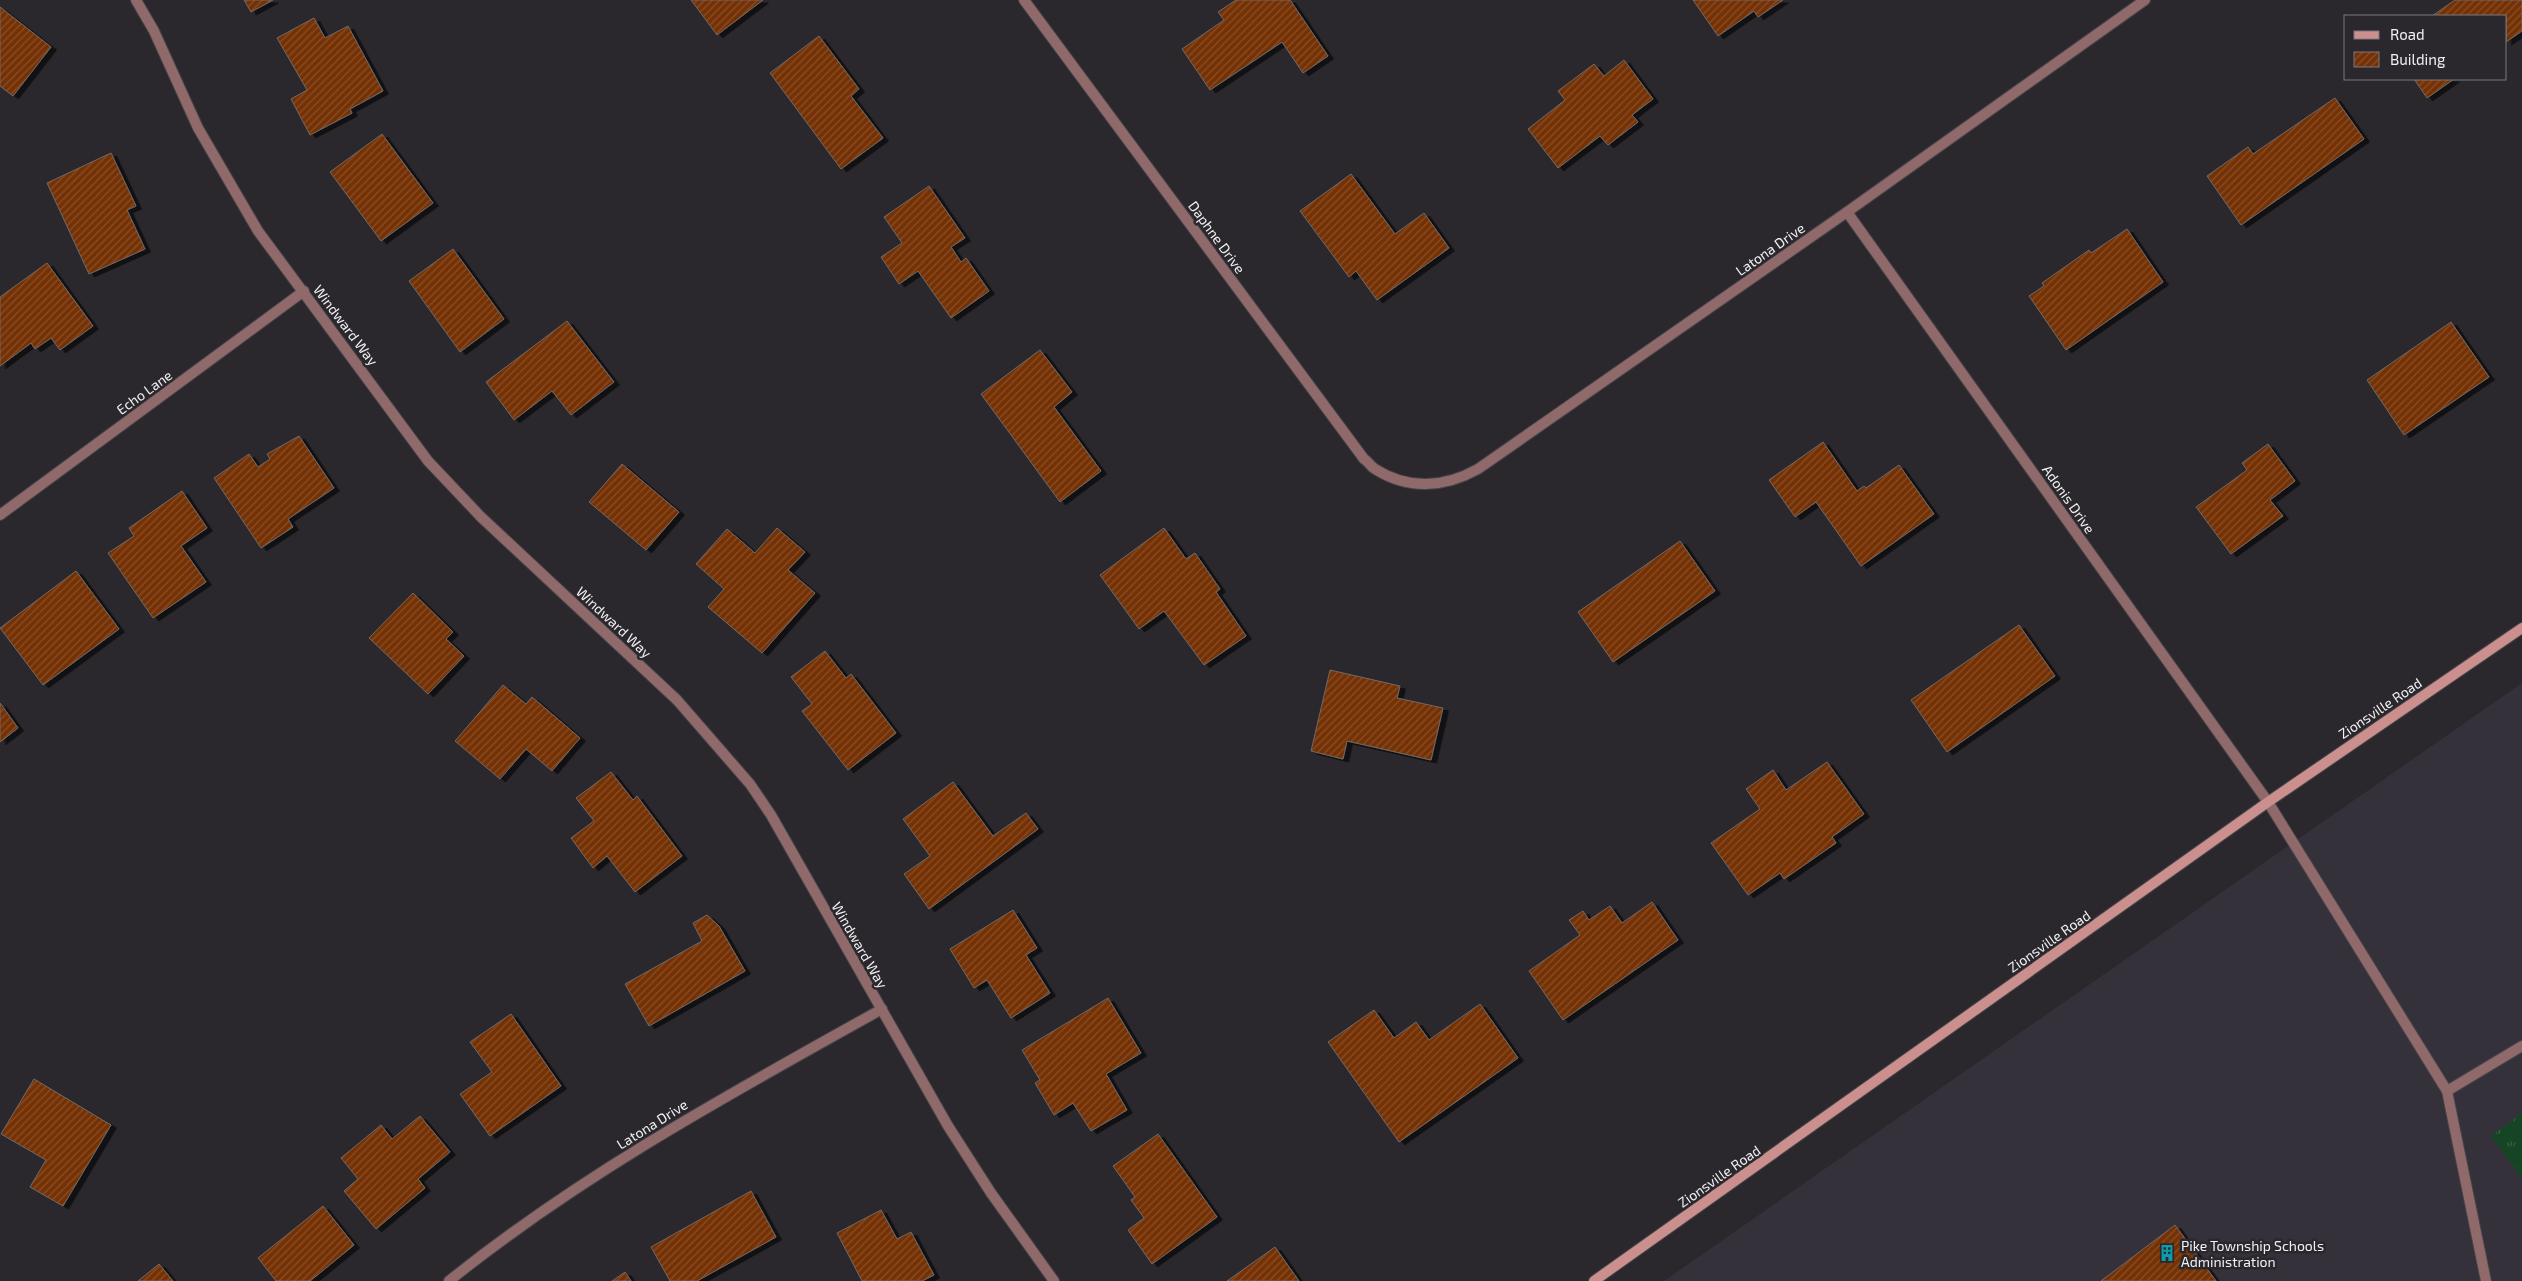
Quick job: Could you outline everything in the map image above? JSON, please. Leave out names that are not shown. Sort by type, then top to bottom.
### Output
[{"type":"street","name":"Windward Way","points":[[136,0],[154,31],[198,128],[258,231],[428,461],[481,517],[677,700],[750,784],[771,815],[948,1126],[991,1193],[1054,1281]]},
{"type":"street","name":"Daphne Drive","points":[[1024,0],[1364,459],[1370,462],[1373,468],[1396,480]]},
{"type":"street","name":"Latona Drive","points":[[1396,480],[1414,484],[1444,484],[1478,469],[1847,212],[2145,0]]},
{"type":"street","name":"Adonis Drive","points":[[1847,212],[2268,802],[2446,1092],[2486,1281]]},
{"type":"street","name":"Echo Lane","points":[[0,514],[304,291]]},
{"type":"street","name":"Zionsville Road","points":[[1594,1281],[2268,802],[2522,628]]},
{"type":"street","name":"Latona Drive","points":[[449,1281],[552,1204],[667,1130],[882,1009]]},
{"type":"street","points":[[2446,1092],[2522,1046]]},
{"type":"shaded area","points":[[2522,683],[2522,1281],[1664,1281]]},
{"type":"green space","points":[[2522,1113],[2522,1178],[2491,1136]]},
{"type":"building","points":[[244,0],[273,0],[251,12]]},
{"type":"building","points":[[691,0],[763,0],[717,35]]},
{"type":"building","points":[[1236,0],[1290,0],[1328,56],[1303,73],[1282,42],[1210,90],[1182,49],[1224,20],[1218,12]]},
{"type":"building","points":[[1693,0],[1783,0],[1758,17],[1754,11],[1718,36]]},
{"type":"building","points":[[2455,0],[2522,0],[2522,31],[2507,41],[2507,15],[2433,15]]},
{"type":"building","points":[[0,7],[51,47],[13,96],[0,86]]},
{"type":"building","points":[[314,18],[325,38],[348,26],[383,91],[350,109],[352,113],[310,135],[291,99],[307,90],[277,38]]},
{"type":"building","points":[[819,36],[859,89],[851,96],[883,138],[841,169],[770,73]]},
{"type":"building","points":[[1624,60],[1653,99],[1632,115],[1638,122],[1608,145],[1600,136],[1558,168],[1528,129],[1565,100],[1558,91],[1594,64],[1604,76]]},
{"type":"building","points":[[2415,80],[2453,80],[2427,98]]},
{"type":"building","points":[[2335,98],[2364,139],[2241,225],[2207,176],[2248,147],[2253,154]]},
{"type":"building","points":[[382,134],[433,203],[381,241],[330,172]]},
{"type":"building","points":[[111,153],[136,206],[127,210],[145,249],[89,274],[47,183]]},
{"type":"building","points":[[1351,174],[1395,234],[1424,213],[1449,248],[1377,300],[1356,271],[1349,277],[1300,211]]},
{"type":"building","points":[[929,186],[965,238],[951,247],[961,262],[966,258],[989,291],[951,318],[918,271],[899,284],[881,257],[902,243],[884,217]]},
{"type":"building","points":[[2127,229],[2163,282],[2066,350],[2029,296],[2044,286],[2042,283],[2089,250],[2091,253]]},
{"type":"building","points":[[453,249],[504,319],[460,352],[409,281]]},
{"type":"building","points":[[47,263],[93,326],[60,350],[51,338],[35,349],[31,343],[0,366],[0,297]]},
{"type":"building","points":[[567,321],[614,382],[571,415],[552,391],[514,420],[486,382]]},
{"type":"building","points":[[2451,322],[2489,377],[2404,435],[2367,380]]},
{"type":"building","points":[[1040,350],[1072,392],[1054,407],[1101,471],[1060,502],[981,394]]},
{"type":"building","points":[[299,436],[334,488],[288,519],[293,527],[261,548],[214,478],[249,454],[258,467],[270,459],[267,454]]},
{"type":"building","points":[[1823,442],[1857,491],[1864,486],[1866,488],[1899,465],[1934,514],[1861,566],[1816,502],[1795,517],[1769,480]]},
{"type":"building","points":[[2268,444],[2295,481],[2270,500],[2283,516],[2231,554],[2196,507],[2247,470],[2242,463]]},
{"type":"building","points":[[622,464],[679,512],[646,550],[589,502]]},
{"type":"building","points":[[182,491],[207,528],[181,546],[206,582],[153,618],[108,553],[134,536],[129,528]]},
{"type":"building","points":[[777,528],[805,552],[788,570],[815,593],[762,653],[708,607],[724,589],[696,564],[727,529],[755,553]]},
{"type":"building","points":[[1164,528],[1186,559],[1195,553],[1220,589],[1216,592],[1246,636],[1204,665],[1164,611],[1139,629],[1100,575]]},
{"type":"building","points":[[1680,541],[1715,591],[1613,662],[1578,612]]},
{"type":"building","points":[[76,571],[119,629],[43,685],[0,628]]},
{"type":"building","points":[[413,593],[453,632],[446,639],[464,656],[428,694],[369,638]]},
{"type":"building","points":[[2019,625],[2055,676],[1947,752],[1911,700]]},
{"type":"building","points":[[825,651],[846,678],[851,674],[896,733],[848,770],[802,711],[812,704],[791,677]]},
{"type":"building","points":[[1330,670],[1400,686],[1397,698],[1443,708],[1431,760],[1347,741],[1343,759],[1311,751]]},
{"type":"building","points":[[503,685],[526,704],[532,697],[580,738],[552,771],[526,749],[500,779],[455,741]]},
{"type":"building","points":[[0,703],[18,728],[0,742]]},
{"type":"building","points":[[1827,762],[1864,814],[1832,837],[1836,843],[1784,879],[1780,873],[1748,895],[1711,843],[1760,809],[1746,789],[1773,770],[1786,790]]},
{"type":"building","points":[[611,772],[633,800],[637,796],[682,856],[635,892],[607,856],[593,868],[571,838],[594,821],[576,798]]},
{"type":"building","points":[[953,782],[993,836],[1026,813],[1038,829],[929,909],[904,874],[930,856],[903,819]]},
{"type":"building","points":[[1652,902],[1678,940],[1563,1020],[1529,971],[1580,935],[1569,920],[1583,911],[1589,920],[1610,906],[1622,923]]},
{"type":"building","points":[[1013,910],[1037,948],[1026,955],[1050,993],[1011,1018],[987,980],[974,988],[950,949]]},
{"type":"building","points":[[707,915],[719,926],[745,971],[649,1026],[625,984],[702,941],[693,923]]},
{"type":"building","points":[[1108,998],[1141,1053],[1106,1074],[1127,1110],[1091,1131],[1073,1103],[1054,1115],[1035,1083],[1040,1080],[1022,1050]]},
{"type":"building","points":[[1480,1004],[1518,1058],[1399,1142],[1328,1042],[1374,1010],[1394,1038],[1416,1022],[1429,1040]]},
{"type":"building","points":[[511,1014],[561,1086],[490,1136],[460,1094],[492,1072],[470,1042]]},
{"type":"building","points":[[34,1079],[111,1125],[63,1206],[30,1187],[46,1160],[1,1134]]},
{"type":"building","points":[[420,1116],[450,1152],[418,1179],[425,1188],[376,1229],[344,1191],[358,1179],[341,1158],[381,1125],[392,1139]]},
{"type":"building","points":[[1158,1134],[1217,1217],[1152,1264],[1128,1230],[1144,1218],[1131,1200],[1135,1197],[1113,1166]]},
{"type":"building","points":[[751,1191],[776,1237],[697,1281],[670,1281],[651,1247]]},
{"type":"building","points":[[323,1206],[354,1245],[310,1281],[276,1281],[258,1258]]},
{"type":"building","points":[[881,1210],[897,1239],[911,1232],[934,1275],[922,1281],[862,1281],[837,1233]]},
{"type":"building","name":"Pike Township Schools Administration","points":[[2175,1225],[2216,1281],[2101,1281]]},
{"type":"building","points":[[1275,1247],[1299,1281],[1227,1281]]},
{"type":"building","points":[[159,1264],[173,1281],[138,1281]]},
{"type":"building","points":[[625,1272],[631,1281],[612,1281]]},
{"type":"place","name":"Pike Township Schools Administration","points":[[2167,1253]]}]
